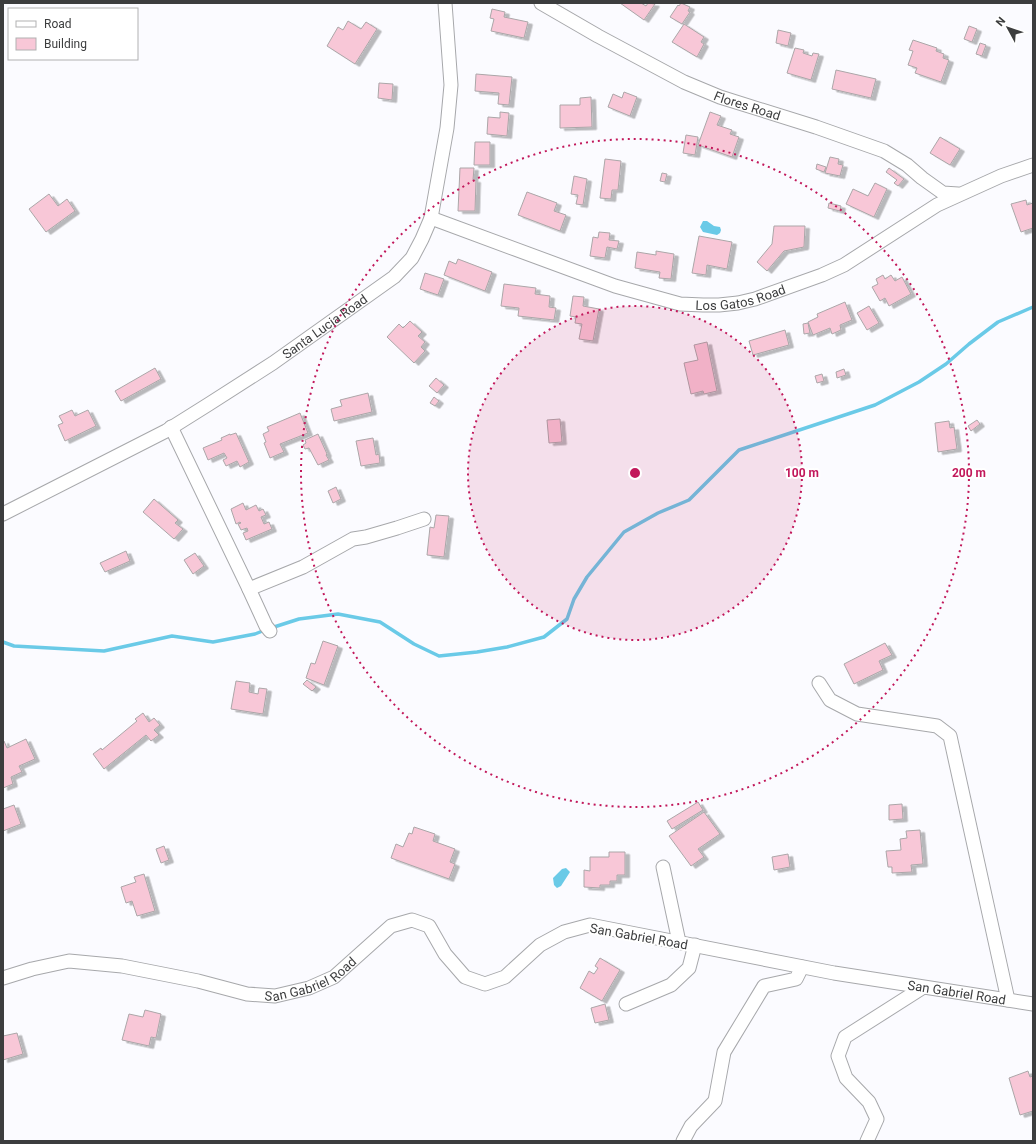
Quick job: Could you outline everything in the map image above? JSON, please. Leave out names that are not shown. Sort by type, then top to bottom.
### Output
[{"type":"street","name":"Santa Lucia Road","points":[[3,514],[171,427],[273,363],[394,277],[412,258],[431,218],[449,110],[451,85],[445,3]]},
{"type":"street","name":"Flores Road","points":[[541,3],[598,36],[684,82],[720,97],[816,127],[884,151],[907,165],[943,193],[958,194]]},
{"type":"street","name":"Los Gatos Road","points":[[431,218],[615,286],[680,304],[719,305],[755,299],[822,275],[844,265],[937,205],[958,194],[1001,176],[1033,165]]},
{"type":"street","points":[[171,427],[266,626],[270,631]]},
{"type":"street","points":[[249,589],[303,567],[353,539],[397,528],[424,519]]},
{"type":"street","points":[[819,683],[830,700],[857,714],[937,726],[950,736],[1008,1000]]},
{"type":"street","points":[[663,867],[679,942]]},
{"type":"street","name":"San Gabriel Road","points":[[3,978],[32,969],[69,961],[122,966],[198,981],[247,994],[275,996],[309,988],[334,976],[391,926],[412,920],[429,926],[445,954],[465,976],[485,984],[505,976],[540,944],[564,932],[590,925],[802,967],[922,988],[1033,1004]]},
{"type":"street","points":[[626,1004],[671,985],[690,968],[695,945]]},
{"type":"street","points":[[683,1141],[692,1126],[715,1101],[724,1052],[764,986],[796,979],[802,967]]},
{"type":"street","points":[[867,1141],[877,1119],[869,1102],[846,1078],[838,1056],[845,1037],[922,988]]},
{"type":"water","points":[[703,221],[707,221],[714,226],[720,227],[720,233],[717,235],[703,232],[700,227]]},
{"type":"water","points":[[566,868],[570,872],[561,886],[557,888],[554,885],[553,878],[562,869]]},
{"type":"building","points":[[620,3],[641,3],[646,6],[648,3],[655,4],[644,20]]},
{"type":"building","points":[[681,3],[690,7],[688,11],[690,12],[682,24],[670,17]]},
{"type":"building","points":[[492,9],[505,12],[504,17],[528,22],[524,38],[491,31],[494,19],[490,18]]},
{"type":"building","points":[[348,21],[361,29],[366,22],[377,29],[355,64],[327,46],[338,27],[343,30]]},
{"type":"building","points":[[684,24],[704,37],[701,42],[704,44],[697,57],[672,42]]},
{"type":"building","points":[[969,26],[977,29],[972,42],[964,39]]},
{"type":"building","points":[[778,30],[791,33],[788,46],[776,43]]},
{"type":"building","points":[[913,40],[937,48],[936,51],[944,54],[943,58],[949,60],[941,82],[915,73],[917,68],[908,65],[913,51],[909,50]]},
{"type":"building","points":[[980,43],[986,45],[982,56],[976,54]]},
{"type":"building","points":[[795,48],[804,50],[803,53],[812,56],[813,53],[819,54],[811,80],[787,73]]},
{"type":"building","points":[[836,70],[876,79],[871,98],[832,89]]},
{"type":"building","points":[[476,74],[512,77],[509,105],[498,104],[499,93],[475,91]]},
{"type":"building","points":[[379,83],[393,84],[392,100],[378,98]]},
{"type":"building","points":[[624,92],[637,97],[630,116],[608,107],[613,94],[622,98]]},
{"type":"building","points":[[591,97],[592,127],[560,128],[560,105],[580,105],[580,98]]},
{"type":"building","points":[[500,112],[509,113],[507,136],[487,134],[488,117],[500,118]]},
{"type":"building","points":[[710,112],[721,116],[717,125],[732,130],[730,134],[739,137],[732,157],[698,145]]},
{"type":"building","points":[[686,135],[698,137],[695,155],[683,153]]},
{"type":"building","points":[[940,137],[960,149],[950,165],[930,153]]},
{"type":"building","points":[[475,142],[490,142],[490,165],[474,165]]},
{"type":"building","points":[[830,157],[839,159],[838,164],[843,165],[840,176],[825,173]]},
{"type":"building","points":[[605,159],[621,161],[618,190],[612,190],[611,199],[600,198]]},
{"type":"building","points":[[817,164],[826,167],[824,172],[816,169]]},
{"type":"building","points":[[460,168],[474,168],[473,180],[476,180],[475,211],[458,211]]},
{"type":"building","points":[[889,168],[904,179],[898,186],[894,183],[897,180],[886,172]]},
{"type":"building","points":[[662,173],[667,174],[665,182],[660,181]]},
{"type":"building","points":[[574,176],[587,179],[583,205],[576,204],[578,195],[571,194]]},
{"type":"building","points":[[875,183],[887,189],[874,217],[846,204],[853,189],[868,196]]},
{"type":"building","points":[[527,192],[557,203],[554,211],[566,215],[560,231],[518,215]]},
{"type":"building","points":[[49,194],[58,206],[67,199],[75,211],[46,232],[29,209]]},
{"type":"building","points":[[1026,200],[1027,205],[1033,203],[1033,228],[1021,232],[1011,204]]},
{"type":"building","points":[[829,203],[841,206],[840,211],[828,208]]},
{"type":"building","points":[[774,226],[805,226],[804,247],[784,251],[767,271],[757,262],[772,244]]},
{"type":"building","points":[[599,232],[610,233],[609,240],[619,241],[617,249],[607,247],[605,258],[590,256],[593,237],[598,238]]},
{"type":"building","points":[[699,236],[732,242],[727,269],[707,265],[706,275],[692,273]]},
{"type":"building","points":[[656,251],[674,254],[671,279],[659,278],[660,272],[635,268],[637,252],[656,255]]},
{"type":"building","points":[[458,259],[492,272],[485,291],[444,275],[449,261],[456,264]]},
{"type":"building","points":[[425,273],[444,279],[438,295],[420,289]]},
{"type":"building","points":[[883,275],[885,279],[891,275],[895,281],[902,277],[911,294],[889,306],[885,298],[880,301],[872,287],[878,284],[876,279]]},
{"type":"building","points":[[504,284],[536,288],[535,294],[550,296],[549,307],[556,308],[554,320],[518,316],[519,308],[501,306]]},
{"type":"building","points":[[573,296],[584,297],[583,306],[599,309],[593,341],[579,339],[582,324],[575,323],[576,317],[570,316]]},
{"type":"building","points":[[845,302],[852,320],[840,325],[841,330],[832,334],[830,328],[813,335],[808,322],[818,317],[817,314]]},
{"type":"building","points":[[869,306],[879,323],[867,330],[857,313]]},
{"type":"building","points":[[410,321],[422,332],[418,336],[425,342],[421,347],[425,351],[414,363],[387,337],[399,324],[403,328]]},
{"type":"building","points":[[808,323],[810,333],[804,334],[803,324]]},
{"type":"building","points":[[785,330],[789,345],[753,355],[749,341]]},
{"type":"building","points":[[707,342],[717,391],[704,394],[703,391],[691,394],[684,363],[698,360],[694,345]]},
{"type":"building","points":[[155,368],[161,379],[121,401],[115,391]]},
{"type":"building","points":[[844,369],[846,375],[837,378],[836,372]]},
{"type":"building","points":[[822,374],[824,381],[817,383],[815,376]]},
{"type":"building","points":[[436,378],[444,385],[437,393],[429,386]]},
{"type":"building","points":[[368,393],[372,412],[334,421],[331,409],[342,406],[340,400]]},
{"type":"building","points":[[434,397],[439,401],[435,406],[430,403]]},
{"type":"building","points":[[72,410],[75,416],[88,410],[96,426],[65,441],[58,425],[63,423],[59,416]]},
{"type":"building","points":[[300,413],[308,433],[280,444],[284,452],[270,458],[264,443],[266,442],[263,434],[269,431],[267,427]]},
{"type":"building","points":[[560,419],[562,442],[549,443],[547,420]]},
{"type":"building","points":[[977,420],[980,424],[971,431],[968,426]]},
{"type":"building","points":[[949,421],[950,428],[954,427],[957,449],[938,452],[935,423]]},
{"type":"building","points":[[236,433],[249,462],[240,467],[237,461],[226,466],[223,460],[227,458],[224,453],[208,460],[203,448],[222,440],[221,438]]},
{"type":"building","points":[[318,434],[329,460],[318,465],[309,448],[305,449],[303,445],[306,443],[305,440]]},
{"type":"building","points":[[373,438],[376,455],[379,454],[380,463],[361,466],[356,441]]},
{"type":"building","points":[[336,487],[341,499],[333,503],[328,491]]},
{"type":"building","points":[[154,499],[178,520],[175,523],[183,529],[174,539],[143,512]]},
{"type":"building","points":[[243,503],[246,510],[256,505],[259,511],[263,509],[266,515],[261,517],[264,524],[269,522],[272,529],[246,540],[243,533],[248,531],[247,528],[241,530],[238,524],[241,523],[236,524],[231,509]]},
{"type":"building","points":[[436,515],[449,516],[444,557],[427,555],[430,527],[434,528]]},
{"type":"building","points":[[126,551],[130,561],[105,572],[100,563]]},
{"type":"building","points":[[195,553],[204,566],[193,574],[184,560]]},
{"type":"building","points":[[323,641],[338,646],[324,685],[306,678],[311,663],[315,664]]},
{"type":"building","points":[[885,643],[892,655],[879,661],[883,670],[854,684],[844,664]]},
{"type":"building","points":[[307,680],[316,687],[312,691],[303,684]]},
{"type":"building","points":[[236,681],[250,683],[249,692],[258,694],[259,688],[267,689],[263,714],[231,709]]},
{"type":"building","points":[[143,713],[149,722],[154,718],[160,725],[154,730],[159,735],[151,741],[146,735],[104,769],[93,754],[101,748],[102,750],[137,721],[135,719]]},
{"type":"building","points":[[26,739],[35,759],[19,766],[22,772],[11,777],[13,784],[3,788],[3,741],[7,748]]},
{"type":"building","points":[[698,802],[703,810],[672,829],[667,821]]},
{"type":"building","points":[[902,804],[903,819],[889,820],[889,805]]},
{"type":"building","points":[[14,805],[21,824],[3,831],[3,809]]},
{"type":"building","points":[[704,812],[720,834],[698,849],[704,857],[691,866],[669,836]]},
{"type":"building","points":[[414,827],[435,834],[433,841],[455,849],[450,862],[455,864],[449,879],[391,858],[396,844],[403,847],[409,833],[412,834]]},
{"type":"building","points":[[920,830],[923,864],[911,865],[912,872],[892,873],[892,867],[888,867],[886,851],[901,850],[900,839],[907,838],[906,831]]},
{"type":"building","points":[[164,846],[169,860],[161,863],[156,849]]},
{"type":"building","points":[[609,852],[625,852],[625,875],[617,875],[617,881],[610,881],[610,885],[600,885],[600,888],[584,887],[584,870],[590,871],[590,857],[609,857]]},
{"type":"building","points":[[788,854],[790,867],[774,870],[772,857]]},
{"type":"building","points":[[144,874],[155,911],[137,916],[132,901],[126,903],[121,887],[136,882],[134,877]]},
{"type":"building","points":[[600,958],[620,970],[602,1001],[580,988],[589,971],[594,974],[598,968],[595,966]]},
{"type":"building","points":[[605,1004],[609,1020],[595,1023],[591,1008]]},
{"type":"building","points":[[145,1010],[161,1014],[156,1038],[151,1037],[149,1046],[122,1040],[129,1014],[143,1017]]},
{"type":"building","points":[[17,1033],[23,1054],[3,1060],[3,1036]]},
{"type":"building","points":[[1028,1071],[1030,1077],[1033,1076],[1033,1111],[1020,1115],[1009,1078]]},
{"type":"waterway","points":[[271,628],[299,619],[338,614],[380,622],[414,644],[439,656],[507,647],[544,637],[567,619],[574,599],[587,577],[624,532],[658,513],[689,500],[739,450],[875,405],[919,382],[946,364],[998,322],[1033,307]]},
{"type":"waterway","points":[[3,642],[14,646],[104,651],[172,636],[213,642],[255,634],[265,630]]}]
